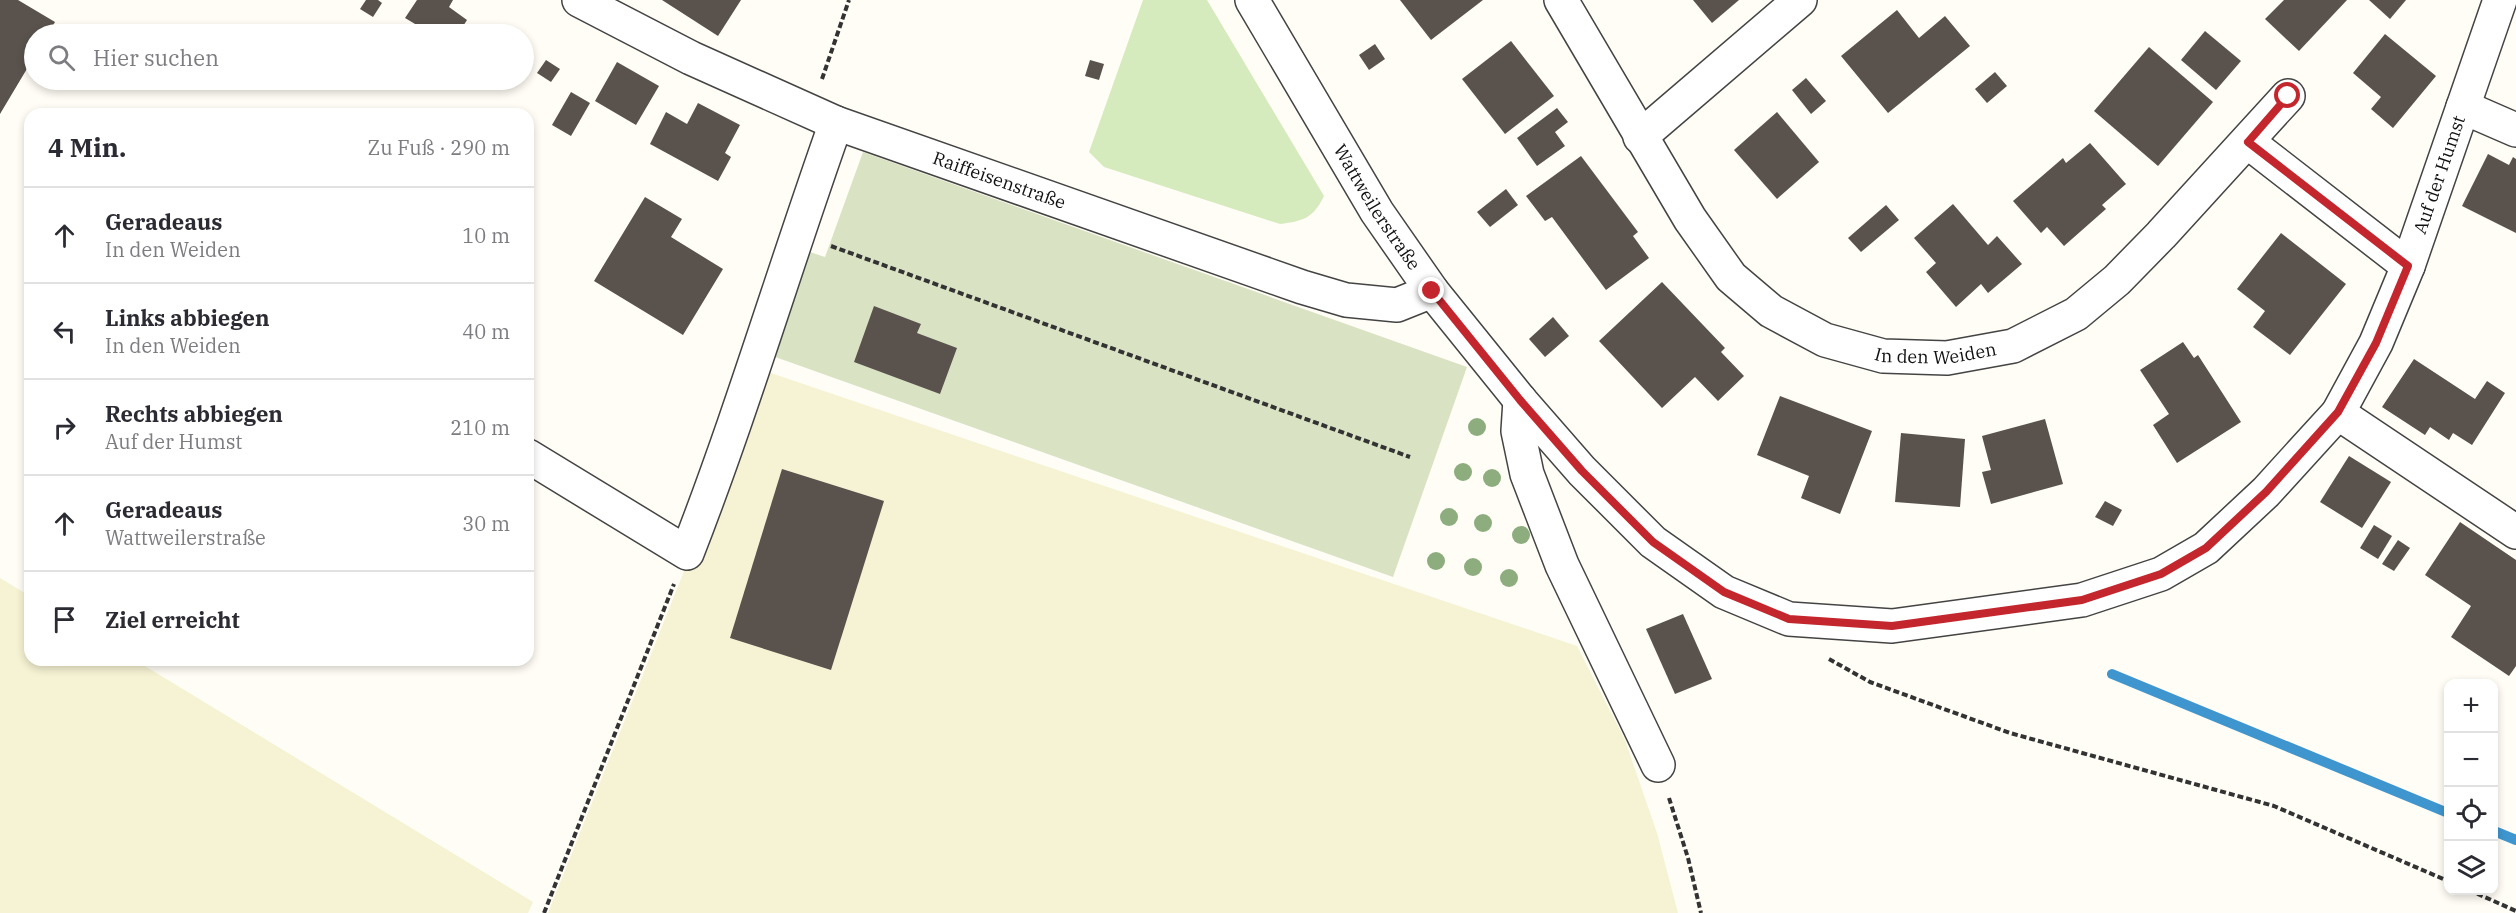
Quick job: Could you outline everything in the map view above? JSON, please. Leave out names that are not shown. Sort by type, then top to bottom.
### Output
[{"type":"street","name":"Raiffeisenstraße","points":[[579,0],[691,58],[823,118],[1346,300],[1397,305],[1432,291]]},
{"type":"street","name":"Wattweilerstraße","points":[[1252,0],[1377,212],[1432,291],[1520,400]]},
{"type":"street","name":"In den Weiden","points":[[1561,0],[1690,219],[1731,277],[1771,311],[1825,340],[1883,356],[1947,358],[2013,346],[2076,314],[2125,272],[2248,142],[2288,96]]},
{"type":"street","points":[[1640,137],[1800,0]]},
{"type":"street","name":"Auf der Humst","points":[[1520,400],[1582,471],[1653,542],[1724,592],[1789,619],[1892,626],[2082,600],[2161,574],[2206,548],[2266,492],[2338,412],[2376,343],[2408,266],[2500,0]]},
{"type":"street","points":[[2463,108],[2516,130]]},
{"type":"street","points":[[534,460],[687,553],[796,234],[823,118]]},
{"type":"street","points":[[2248,142],[2408,266]]},
{"type":"street","points":[[1520,400],[1518,431],[1531,484],[1562,565],[1659,765]]},
{"type":"street","points":[[2338,412],[2516,532]]},
{"type":"path","points":[[823,118],[849,0]]},
{"type":"path","points":[[796,234],[1410,457]]},
{"type":"path","points":[[544,913],[687,553]]},
{"type":"path","points":[[1789,619],[1821,654],[1870,682],[2010,733],[2274,806],[2444,879]]},
{"type":"path","points":[[1659,765],[1688,858],[1701,913]]},
{"type":"path","points":[[2478,895],[2516,911]]},
{"type":"shaded area","points":[[759,369],[1577,646],[1625,740],[1657,833],[1678,913],[548,913],[702,526]]},
{"type":"shaded area","points":[[0,578],[24,592],[24,666],[145,666],[533,902],[528,913],[0,913]]},
{"type":"green space","points":[[1143,0],[1207,0],[1324,196],[1312,214],[1302,220],[1280,224],[1104,167],[1089,152]]},
{"type":"green space","points":[[863,152],[1467,367],[1393,577],[764,353],[801,249],[825,257]]},
{"type":"building","points":[[0,0],[18,0],[55,22],[54,24],[24,24],[24,74],[0,114]]},
{"type":"building","points":[[366,0],[378,0],[382,3],[373,17],[360,9]]},
{"type":"building","points":[[417,0],[453,0],[449,7],[467,20],[464,24],[415,24],[405,18]]},
{"type":"building","points":[[662,0],[741,0],[718,36]]},
{"type":"building","points":[[1400,0],[1483,0],[1431,40]]},
{"type":"building","points":[[1693,0],[1739,0],[1712,23]]},
{"type":"building","points":[[2284,0],[2347,0],[2299,51],[2265,19]]},
{"type":"building","points":[[2369,0],[2406,0],[2390,19]]},
{"type":"building","points":[[1897,10],[1919,38],[1945,16],[1970,46],[1888,113],[1841,56]]},
{"type":"building","points":[[2205,31],[2241,61],[2216,90],[2181,60]]},
{"type":"building","points":[[2385,34],[2436,76],[2393,128],[2371,109],[2381,97],[2353,73]]},
{"type":"building","points":[[1511,41],[1554,96],[1505,134],[1462,79]]},
{"type":"building","points":[[1375,44],[1385,59],[1369,70],[1359,55]]},
{"type":"building","points":[[2149,47],[2213,102],[2158,166],[2094,111]]},
{"type":"building","points":[[546,60],[560,69],[551,82],[537,73]]},
{"type":"building","points":[[1090,60],[1104,64],[1099,80],[1085,76]]},
{"type":"building","points":[[617,62],[659,86],[636,125],[595,101]]},
{"type":"building","points":[[1995,72],[2007,86],[1987,103],[1975,89]]},
{"type":"building","points":[[1806,78],[1826,101],[1811,114],[1792,90]]},
{"type":"building","points":[[571,92],[590,103],[571,136],[552,125]]},
{"type":"building","points":[[698,103],[740,125],[725,153],[731,157],[718,181],[650,144],[666,112],[687,124]]},
{"type":"building","points":[[1557,108],[1568,122],[1555,132],[1565,146],[1537,166],[1517,138]]},
{"type":"building","points":[[1777,112],[1819,162],[1777,199],[1734,150]]},
{"type":"building","points":[[2090,143],[2126,184],[2102,205],[2106,209],[2064,246],[2047,227],[2041,233],[2013,201],[2063,158],[2066,163]]},
{"type":"building","points":[[2488,154],[2509,165],[2513,157],[2516,159],[2516,233],[2462,206]]},
{"type":"building","points":[[1581,156],[1638,232],[1633,236],[1649,258],[1606,290],[1552,217],[1545,221],[1526,196]]},
{"type":"building","points":[[1506,189],[1518,205],[1490,227],[1477,212]]},
{"type":"building","points":[[645,197],[682,219],[671,237],[723,269],[683,335],[594,281]]},
{"type":"building","points":[[1953,204],[1988,245],[1997,236],[2022,264],[1988,293],[1981,284],[1956,307],[1926,272],[1936,263],[1914,238]]},
{"type":"building","points":[[1886,205],[1899,220],[1861,252],[1848,238]]},
{"type":"building","points":[[2281,233],[2346,284],[2290,355],[2253,327],[2265,311],[2237,289]]},
{"type":"building","points":[[1662,282],[1725,348],[1721,352],[1744,376],[1718,401],[1695,377],[1662,408],[1599,341]]},
{"type":"building","points":[[874,306],[921,324],[917,333],[957,348],[940,394],[854,362]]},
{"type":"building","points":[[1553,317],[1569,336],[1545,357],[1529,339]]},
{"type":"building","points":[[2183,342],[2194,358],[2198,355],[2241,422],[2177,463],[2153,425],[2169,414],[2140,370]]},
{"type":"building","points":[[2414,359],[2475,399],[2487,381],[2505,393],[2472,445],[2453,433],[2449,440],[2430,427],[2425,435],[2382,407]]},
{"type":"building","points":[[1780,396],[1872,431],[1840,514],[1801,498],[1809,476],[1757,455]]},
{"type":"building","points":[[2045,419],[2063,484],[1991,504],[1982,472],[1991,470],[1982,436]]},
{"type":"building","points":[[1901,433],[1965,439],[1960,507],[1895,502]]},
{"type":"building","points":[[2349,456],[2391,482],[2362,528],[2320,502]]},
{"type":"building","points":[[782,469],[884,501],[831,670],[730,638]]},
{"type":"building","points":[[2105,501],[2122,510],[2113,526],[2095,517]]},
{"type":"building","points":[[2460,522],[2516,560],[2516,666],[2509,676],[2451,637],[2471,606],[2425,575]]},
{"type":"building","points":[[2374,525],[2392,536],[2378,559],[2360,548]]},
{"type":"building","points":[[2398,540],[2410,548],[2394,571],[2382,564]]},
{"type":"building","points":[[1683,614],[1712,679],[1675,694],[1646,629]]},
{"type":"waterway","points":[[2112,674],[2444,811]]},
{"type":"waterway","points":[[2498,833],[2516,840]]},
{"type":"route","points":[[1432,291],[1520,400],[1582,471],[1653,542],[1724,592],[1789,619],[1892,626],[2082,600],[2161,574],[2206,548],[2266,492],[2338,412],[2376,343],[2408,266],[2248,142],[2288,96]]}]
